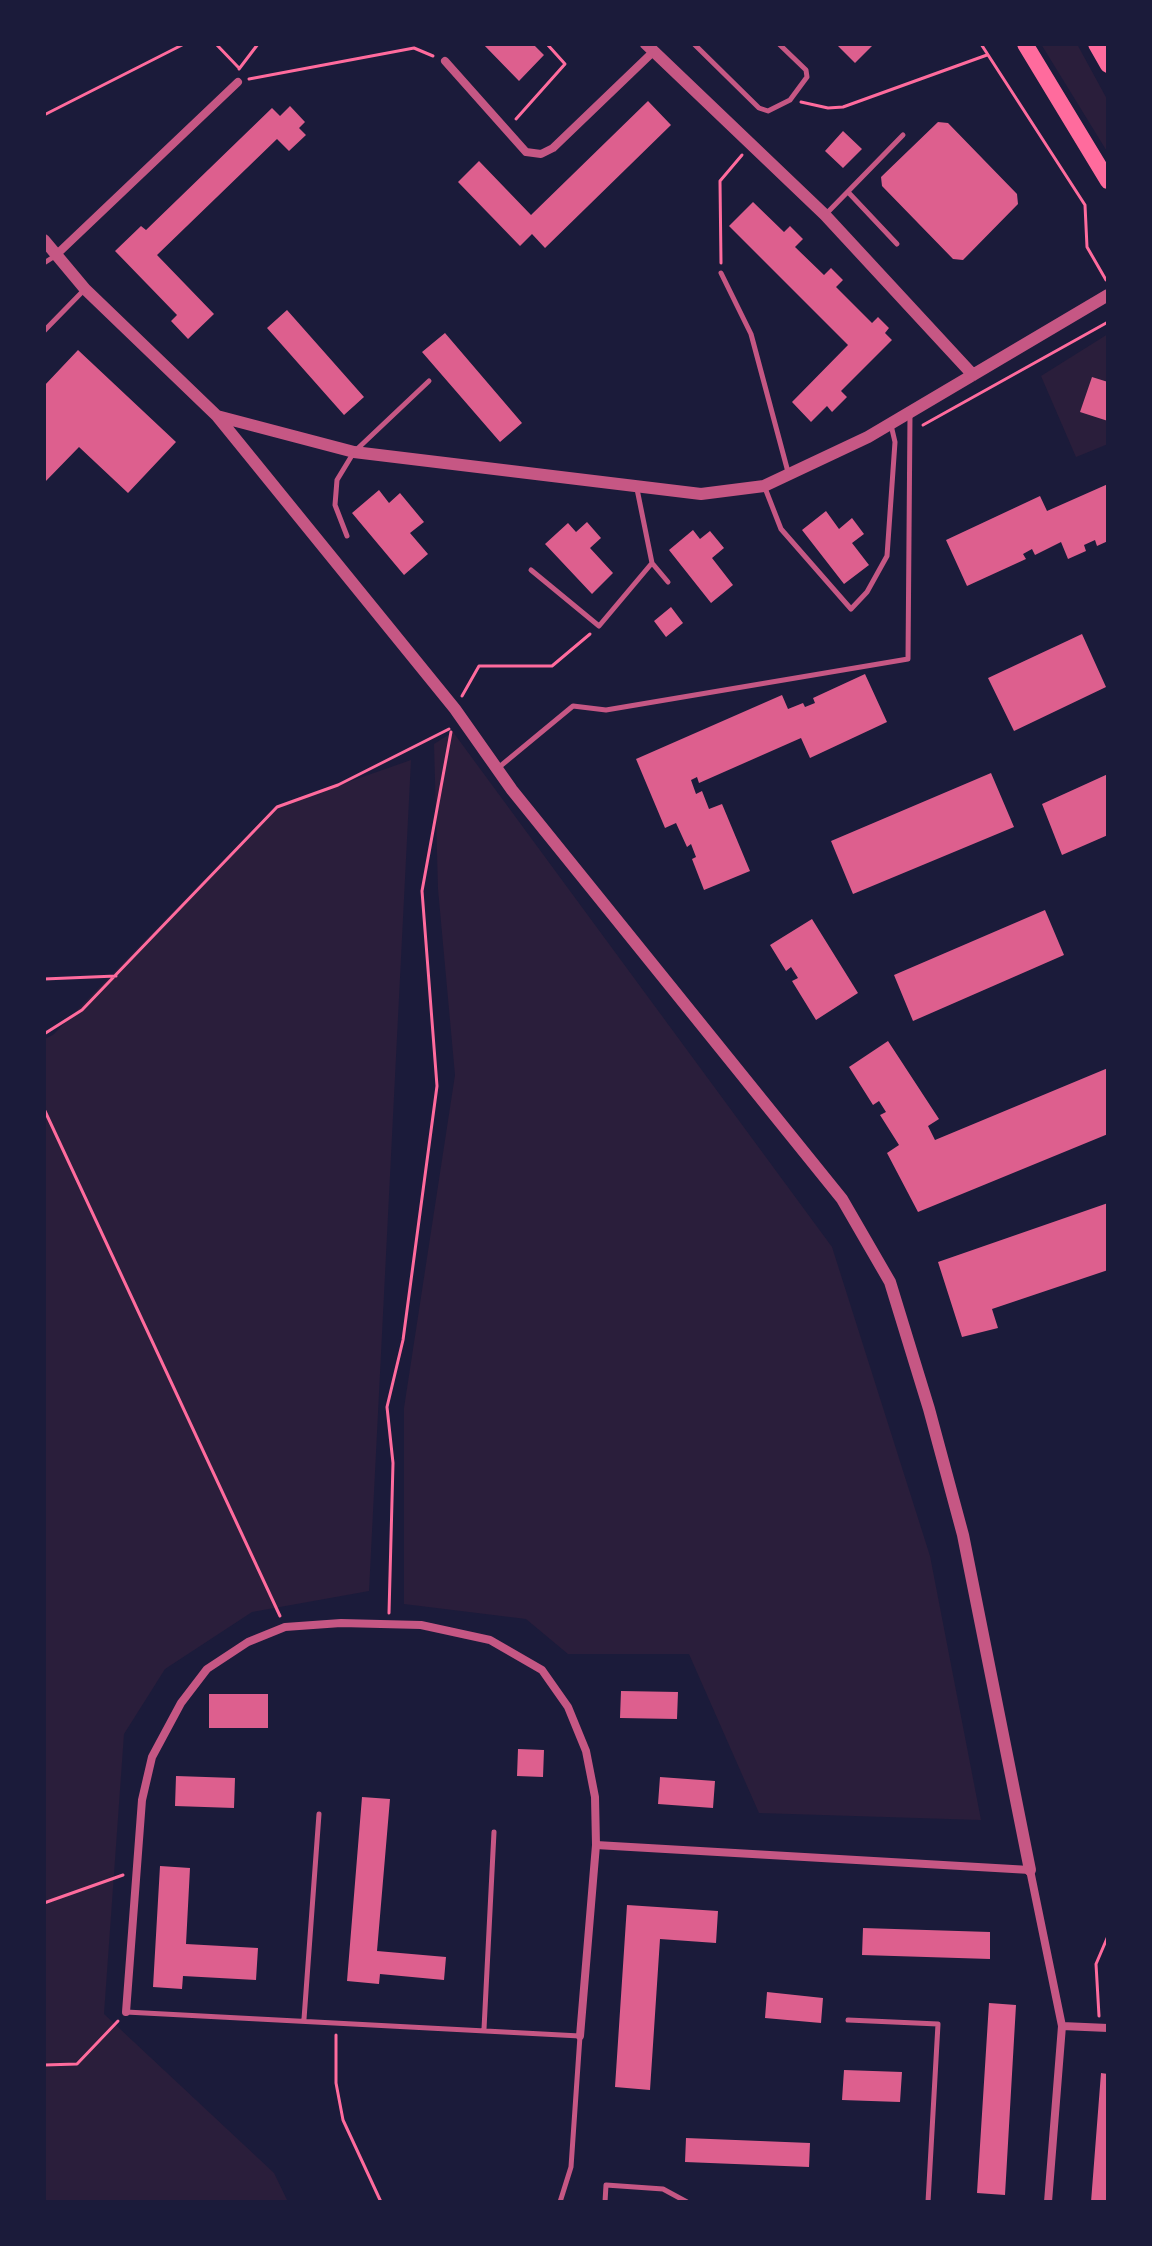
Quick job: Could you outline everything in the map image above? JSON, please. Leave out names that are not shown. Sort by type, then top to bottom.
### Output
[{"type":"main road","points":[[1025,44],[1108,181]]},
{"type":"main road","points":[[1096,44],[1108,65]]},
{"type":"street","points":[[445,61],[526,152],[541,154],[553,148],[654,46],[825,215],[973,375]]},
{"type":"street","points":[[50,259],[238,82]]},
{"type":"street","points":[[44,240],[50,259],[217,416],[455,709],[497,769],[842,1199],[890,1282],[963,1535],[1062,2026],[1048,2202]]},
{"type":"street","points":[[217,416],[354,452],[637,489],[701,494],[764,486],[891,424],[1108,295]]},
{"type":"street","points":[[126,2012],[142,1800],[152,1757],[181,1703],[207,1669],[248,1642],[285,1627],[421,1625],[479,1636],[518,1652],[542,1670],[568,1707],[586,1751],[595,1797],[596,1845],[580,2036]]},
{"type":"street","points":[[596,1845],[1030,1870]]},
{"type":"street","points":[[1062,2026],[1103,2028]]},
{"type":"lane","points":[[694,44],[759,108],[776,109],[804,85],[806,70],[779,44]]},
{"type":"lane","points":[[825,215],[903,135]]},
{"type":"lane","points":[[848,192],[897,244]]},
{"type":"lane","points":[[721,273],[751,334],[789,473]]},
{"type":"lane","points":[[44,331],[85,289]]},
{"type":"lane","points":[[347,536],[335,505],[337,480],[354,452],[429,381]]},
{"type":"lane","points":[[497,769],[573,706],[606,710],[908,659],[910,413]]},
{"type":"lane","points":[[764,486],[781,529],[851,609],[867,592],[887,556],[895,442],[891,424]]},
{"type":"lane","points":[[637,489],[652,563],[668,582]]},
{"type":"lane","points":[[531,570],[599,626],[652,563]]},
{"type":"lane","points":[[304,2019],[319,1814]]},
{"type":"lane","points":[[484,2029],[494,1832]]},
{"type":"lane","points":[[126,2012],[304,2019],[580,2036],[571,2167],[560,2202]]},
{"type":"lane","points":[[848,2020],[938,2024],[928,2202]]},
{"type":"lane","points":[[605,2202],[606,2185],[663,2189],[687,2202]]},
{"type":"path","points":[[44,115],[184,44]]},
{"type":"path","points":[[216,44],[239,68]]},
{"type":"path","points":[[258,44],[239,68],[238,82],[414,48],[445,61]]},
{"type":"path","points":[[505,131],[565,64],[547,44]]},
{"type":"path","points":[[981,44],[1085,205],[1087,247],[1108,283]]},
{"type":"path","points":[[790,100],[828,108],[843,107],[987,55]]},
{"type":"path","points":[[721,273],[720,181],[753,143]]},
{"type":"path","points":[[912,431],[1108,322]]},
{"type":"path","points":[[44,1034],[82,1010],[277,807],[338,785],[448,729],[455,709],[479,666],[552,666],[599,626]]},
{"type":"path","points":[[388,1624],[393,1463],[387,1407],[403,1340],[437,1086],[422,891],[455,709]]},
{"type":"path","points":[[44,979],[116,976]]},
{"type":"path","points":[[44,1109],[285,1627]]},
{"type":"path","points":[[44,1903],[135,1870]]},
{"type":"path","points":[[1103,2028],[1096,1964],[1108,1936]]},
{"type":"path","points":[[44,2065],[77,2064],[126,2012]]},
{"type":"path","points":[[336,2021],[336,2083],[343,2120],[381,2202]]},
{"type":"shaded area","points":[[1041,44],[1077,44],[1108,101],[1108,153]]},
{"type":"shaded area","points":[[1108,334],[1108,444],[1076,457],[1041,376]]},
{"type":"shaded area","points":[[453,732],[832,1247],[930,1556],[981,1820],[759,1813],[689,1654],[568,1654],[526,1619],[404,1604],[404,1408],[455,1075],[438,889],[434,744]]},
{"type":"shaded area","points":[[411,760],[369,1591],[252,1612],[165,1669],[124,1734],[104,2014],[274,2173],[288,2202],[44,2202],[44,1039],[53,1035],[274,808]]},
{"type":"building","points":[[483,44],[533,44],[544,55],[519,81]]},
{"type":"building","points":[[836,44],[874,44],[855,63]]},
{"type":"building","points":[[648,101],[671,125],[545,248],[532,234],[520,246],[458,182],[479,161],[531,215]]},
{"type":"building","points":[[290,106],[305,122],[299,128],[306,135],[289,151],[277,139],[157,255],[214,314],[188,339],[171,321],[177,315],[115,251],[141,226],[146,230],[272,108],[280,116]]},
{"type":"building","points":[[938,122],[948,123],[1017,194],[1018,204],[963,260],[953,259],[882,186],[881,177]]},
{"type":"building","points":[[843,131],[862,149],[843,168],[825,151]]},
{"type":"building","points":[[753,202],[784,232],[790,226],[803,239],[795,247],[824,275],[831,268],[843,280],[836,287],[872,323],[878,317],[889,328],[885,333],[892,340],[841,391],[847,397],[832,412],[827,406],[811,422],[792,402],[848,345],[729,226]]},
{"type":"building","points":[[287,310],[364,397],[344,415],[267,328]]},
{"type":"building","points":[[445,333],[522,423],[500,442],[422,352]]},
{"type":"building","points":[[78,350],[176,442],[128,493],[79,447],[44,483],[44,386]]},
{"type":"building","points":[[1092,377],[1108,382],[1108,421],[1080,412]]},
{"type":"building","points":[[1108,484],[1108,541],[1097,546],[1095,540],[1084,545],[1086,551],[1068,559],[1061,542],[1035,555],[1032,549],[1023,554],[1026,559],[967,586],[946,540],[1040,496],[1047,511]]},
{"type":"building","points":[[379,490],[389,503],[400,493],[424,522],[410,533],[428,554],[404,575],[352,513]]},
{"type":"building","points":[[826,511],[839,529],[852,518],[864,534],[852,543],[869,565],[844,584],[802,530]]},
{"type":"building","points":[[587,522],[601,538],[590,548],[613,573],[592,594],[545,544],[568,523],[576,532]]},
{"type":"building","points":[[693,530],[700,539],[710,531],[724,548],[712,558],[733,585],[711,603],[669,550]]},
{"type":"building","points":[[671,607],[683,623],[666,637],[654,621]]},
{"type":"building","points":[[1082,634],[1106,687],[1014,731],[988,678]]},
{"type":"building","points":[[865,674],[887,722],[810,758],[801,738],[699,783],[697,777],[691,780],[696,794],[702,791],[709,809],[722,804],[750,871],[704,890],[692,859],[696,857],[691,844],[687,847],[676,823],[665,828],[636,759],[782,695],[788,709],[803,703],[805,707],[815,703],[813,698]]},
{"type":"building","points":[[991,773],[1014,827],[853,894],[831,841]]},
{"type":"building","points":[[1108,774],[1108,835],[1062,855],[1042,804]]},
{"type":"building","points":[[1045,910],[1064,955],[913,1021],[894,975]]},
{"type":"building","points":[[812,919],[858,993],[816,1020],[792,981],[798,978],[791,967],[786,971],[770,945]]},
{"type":"building","points":[[888,1041],[939,1119],[928,1126],[935,1140],[1108,1068],[1108,1134],[918,1212],[887,1153],[899,1145],[880,1115],[886,1112],[879,1101],[873,1105],[849,1067]]},
{"type":"building","points":[[1108,1203],[1108,1270],[992,1309],[998,1328],[962,1337],[938,1262]]},
{"type":"building","points":[[621,1691],[678,1692],[677,1719],[620,1718]]},
{"type":"building","points":[[209,1694],[268,1694],[268,1728],[209,1728]]},
{"type":"building","points":[[518,1749],[544,1750],[543,1777],[517,1776]]},
{"type":"building","points":[[176,1776],[235,1778],[234,1808],[175,1806]]},
{"type":"building","points":[[660,1777],[715,1781],[713,1808],[658,1804]]},
{"type":"building","points":[[362,1797],[390,1799],[377,1951],[446,1957],[444,1980],[380,1974],[379,1984],[347,1981]]},
{"type":"building","points":[[160,1866],[190,1868],[186,1944],[258,1948],[256,1980],[183,1976],[182,1989],[153,1987]]},
{"type":"building","points":[[627,1905],[718,1911],[716,1943],[660,1939],[650,2090],[615,2087]]},
{"type":"building","points":[[863,1928],[990,1932],[990,1959],[862,1955]]},
{"type":"building","points":[[767,1992],[823,1998],[821,2023],[765,2018]]},
{"type":"building","points":[[989,2003],[1016,2005],[1005,2195],[977,2193]]},
{"type":"building","points":[[844,2070],[902,2072],[900,2102],[842,2100]]},
{"type":"building","points":[[1101,2073],[1108,2074],[1108,2202],[1091,2202]]},
{"type":"building","points":[[686,2138],[810,2143],[809,2167],[685,2162]]}]
